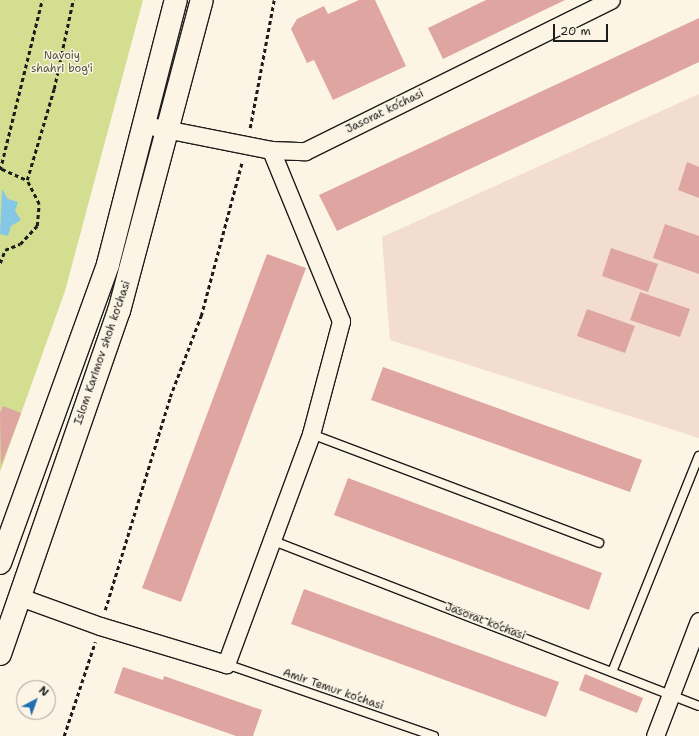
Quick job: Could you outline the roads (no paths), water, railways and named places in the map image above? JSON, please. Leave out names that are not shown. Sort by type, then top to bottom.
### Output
[{"type":"main road","points":[[0,564],[91,317],[145,125],[176,0]]},
{"type":"main road","name":"Islom Karimov shoh ko'chasi","points":[[0,654],[119,310],[170,132],[202,0]]},
{"type":"street","name":"Jasorat ko‘chasi","points":[[145,125],[170,132],[270,150],[305,151],[611,0]]},
{"type":"street","points":[[20,597],[100,626],[226,664],[270,540],[311,434],[341,321],[270,150]]},
{"type":"street","points":[[655,736],[699,620]]},
{"type":"lane","points":[[311,434],[599,543]]},
{"type":"lane","points":[[612,672],[699,456]]},
{"type":"lane","name":"Jasorat ko‘chasi","points":[[270,540],[699,706]]},
{"type":"lane","name":"Amir Temur ko‘chasi","points":[[226,664],[434,736]]},
{"type":"water","points":[[2,189],[8,199],[18,202],[15,211],[21,220],[11,226],[8,236],[0,234]]},
{"type":"park label","name":"Navoiy shahri bog'i","points":[[62,63]]}]
